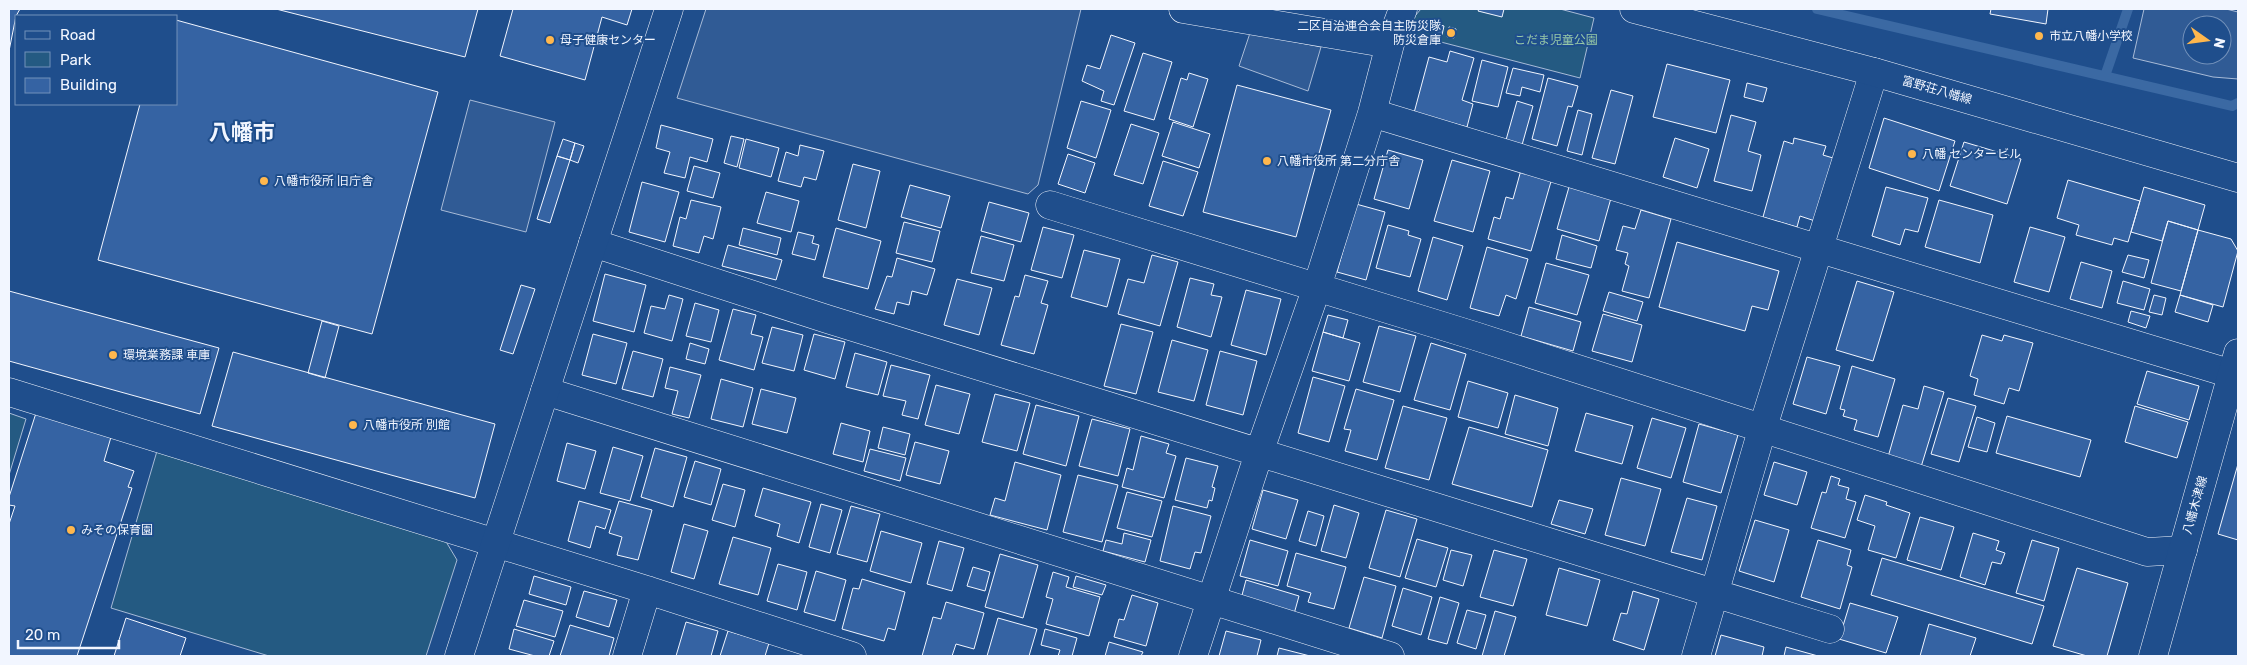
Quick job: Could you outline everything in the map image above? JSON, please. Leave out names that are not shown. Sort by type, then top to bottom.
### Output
[{"type":"street","points":[[458,656],[669,9]]},
{"type":"street","points":[[1183,9],[1390,44]]},
{"type":"street","points":[[1193,656],[1259,453],[1317,287],[1372,113],[1390,44],[1404,9]]},
{"type":"street","name":"富野荘八幡線","points":[[1634,9],[1874,72],[2238,178]]},
{"type":"street","points":[[1696,656],[1762,430],[1874,72]]},
{"type":"street","points":[[1372,113],[1818,248],[2235,363]]},
{"type":"street","points":[[1050,205],[1317,287],[2146,552],[2183,550]]},
{"type":"street","points":[[593,242],[827,319],[1830,629]]},
{"type":"street","name":"八幡木津線","points":[[2152,656],[2235,363]]},
{"type":"street","points":[[545,391],[1390,656]]},
{"type":"street","points":[[9,392],[647,590],[796,648],[852,656]]},
{"type":"street","points":[[627,656],[647,590]]},
{"type":"green space","name":"こだま児童公園","points":[[1421,9],[1560,9],[1594,18],[1580,78],[1410,34],[1414,17]]},
{"type":"green space","points":[[9,413],[26,419],[9,475]]},
{"type":"green space","points":[[157,451],[445,540],[457,560],[426,656],[269,656],[111,608]]},
{"type":"shaded area","points":[[706,9],[1081,9],[1038,185],[1028,194],[677,98]]},
{"type":"shaded area","points":[[2144,9],[2226,9],[2238,12],[2238,79],[2213,77],[2133,58]]},
{"type":"shaded area","points":[[1250,33],[1321,47],[1308,91],[1239,66]]},
{"type":"shaded area","points":[[470,100],[555,122],[526,232],[441,210]]},
{"type":"building","points":[[9,9],[20,9],[15,15],[9,51]]},
{"type":"building","points":[[276,9],[478,9],[465,57]]},
{"type":"building","name":"母子健康センター","points":[[513,9],[632,9],[627,25],[602,17],[585,80],[500,56]]},
{"type":"building","points":[[1479,9],[1504,9],[1502,17],[1478,11]]},
{"type":"building","points":[[1991,9],[2048,9],[2046,24],[1990,14]]},
{"type":"building","points":[[178,21],[438,92],[372,334],[98,260],[140,105],[178,105]]},
{"type":"building","points":[[1437,24],[1444,26],[1442,35],[1435,33]]},
{"type":"building","name":"二区自治連合会自主防災隊 防災倉庫","points":[[1449,27],[1456,29],[1454,38],[1447,37]]},
{"type":"building","points":[[1111,35],[1135,43],[1114,105],[1101,101],[1104,91],[1082,81],[1087,65],[1100,69]]},
{"type":"building","points":[[1450,51],[1474,58],[1462,100],[1473,104],[1467,127],[1414,113],[1429,57],[1447,62]]},
{"type":"building","points":[[1143,53],[1172,62],[1154,120],[1124,111]]},
{"type":"building","points":[[1482,60],[1508,67],[1498,107],[1472,101]]},
{"type":"building","points":[[1667,64],[1730,80],[1716,133],[1653,117]]},
{"type":"building","points":[[1513,68],[1544,75],[1540,92],[1522,87],[1520,96],[1506,93]]},
{"type":"building","points":[[1189,73],[1208,79],[1193,127],[1169,119],[1181,78],[1187,80]]},
{"type":"building","points":[[1548,78],[1578,86],[1572,107],[1568,106],[1557,146],[1532,139]]},
{"type":"building","points":[[1747,83],[1767,88],[1763,102],[1744,97]]},
{"type":"building","name":"八幡市役所 第二分庁舎","points":[[1237,85],[1331,110],[1296,237],[1203,212]]},
{"type":"building","points":[[1611,90],[1633,96],[1615,164],[1592,158]]},
{"type":"building","points":[[1081,101],[1111,110],[1096,158],[1067,148]]},
{"type":"building","points":[[1517,101],[1533,106],[1522,145],[1506,140]]},
{"type":"building","points":[[1578,110],[1592,114],[1582,155],[1567,151]]},
{"type":"building","points":[[1731,115],[1756,122],[1748,151],[1761,155],[1752,191],[1714,181]]},
{"type":"building","name":"八幡 センタービル","points":[[1884,118],[1955,141],[1939,191],[1869,168]]},
{"type":"building","points":[[1173,122],[1210,134],[1199,168],[1162,156]]},
{"type":"building","points":[[1131,124],[1159,133],[1143,184],[1114,175]]},
{"type":"building","points":[[661,125],[713,139],[707,162],[690,157],[685,178],[664,173],[670,152],[656,148]]},
{"type":"building","points":[[731,136],[744,139],[737,167],[724,163]]},
{"type":"building","points":[[1675,138],[1709,149],[1697,188],[1663,177]]},
{"type":"building","points":[[1794,138],[1826,146],[1823,155],[1833,158],[1815,221],[1800,216],[1797,227],[1763,217],[1784,141],[1793,144]]},
{"type":"building","points":[[563,139],[575,143],[570,160],[557,156]]},
{"type":"building","points":[[746,139],[779,148],[771,177],[739,168]]},
{"type":"building","points":[[1964,142],[2021,159],[2007,204],[1950,186]]},
{"type":"building","points":[[575,143],[584,146],[578,163],[570,160]]},
{"type":"building","points":[[800,145],[824,151],[816,180],[804,177],[801,187],[778,181],[786,152],[798,156]]},
{"type":"building","points":[[1388,150],[1423,160],[1409,209],[1374,199]]},
{"type":"building","points":[[1068,154],[1095,163],[1085,193],[1058,184]]},
{"type":"building","points":[[557,156],[570,160],[550,223],[537,219]]},
{"type":"building","points":[[1452,160],[1490,171],[1473,232],[1434,221]]},
{"type":"building","points":[[1163,161],[1198,172],[1183,216],[1149,206]]},
{"type":"building","points":[[853,164],[880,171],[866,228],[838,220]]},
{"type":"building","points":[[694,166],[720,173],[713,198],[687,191]]},
{"type":"building","points":[[1521,170],[1552,178],[1531,251],[1488,239],[1494,217],[1500,219],[1506,197],[1513,199]]},
{"type":"building","points":[[2068,180],[2140,201],[2128,242],[2114,238],[2112,245],[2076,235],[2079,225],[2057,218]]},
{"type":"building","points":[[642,182],[679,192],[665,242],[629,232]]},
{"type":"building","points":[[910,185],[950,196],[941,228],[901,217]]},
{"type":"building","points":[[1569,187],[1611,198],[1599,241],[1557,229]]},
{"type":"building","points":[[1886,187],[1928,198],[1918,232],[1905,229],[1900,245],[1872,236]]},
{"type":"building","points":[[2144,187],[2205,205],[2198,230],[2168,221],[2162,241],[2131,232]]},
{"type":"building","points":[[766,192],[799,201],[791,232],[757,223]]},
{"type":"building","points":[[691,200],[721,207],[713,239],[704,236],[699,253],[673,246],[680,217],[686,219]]},
{"type":"building","points":[[1939,200],[1993,215],[1980,263],[1925,247]]},
{"type":"building","points":[[989,202],[1029,213],[1021,242],[981,231]]},
{"type":"building","points":[[1356,204],[1385,212],[1366,280],[1337,272]]},
{"type":"building","points":[[1641,210],[1671,219],[1649,298],[1622,291],[1629,266],[1625,264],[1628,253],[1616,250],[1623,226],[1635,229]]},
{"type":"building","points":[[2168,221],[2198,230],[2181,291],[2151,283]]},
{"type":"building","points":[[904,222],[940,231],[932,262],[896,253]]},
{"type":"building","points":[[1388,225],[1409,231],[1408,235],[1421,239],[1410,277],[1376,268]]},
{"type":"building","points":[[1043,227],[1074,235],[1062,278],[1031,270]]},
{"type":"building","points":[[2030,227],[2065,237],[2049,292],[2014,282]]},
{"type":"building","points":[[743,228],[781,238],[777,255],[739,245]]},
{"type":"building","points":[[836,228],[881,241],[868,289],[823,277]]},
{"type":"building","points":[[2198,230],[2231,239],[2238,251],[2223,307],[2180,295]]},
{"type":"building","points":[[798,232],[814,236],[812,243],[819,245],[815,260],[792,254]]},
{"type":"building","points":[[1562,235],[1597,246],[1591,268],[1556,259]]},
{"type":"building","points":[[981,236],[1014,245],[1004,281],[971,273]]},
{"type":"building","points":[[1433,237],[1463,246],[1447,300],[1418,291]]},
{"type":"building","points":[[1677,242],[1779,271],[1768,310],[1752,306],[1745,331],[1659,307]]},
{"type":"building","points":[[728,245],[782,260],[776,280],[722,266]]},
{"type":"building","points":[[1487,247],[1528,259],[1516,299],[1506,295],[1499,316],[1470,308]]},
{"type":"building","points":[[1084,250],[1120,259],[1107,307],[1071,297]]},
{"type":"building","points":[[1152,255],[1178,262],[1160,326],[1118,314],[1128,279],[1144,283]]},
{"type":"building","points":[[2128,255],[2149,260],[2144,278],[2122,272]]},
{"type":"building","points":[[897,258],[935,269],[927,295],[912,291],[909,305],[897,302],[894,314],[875,309],[887,276],[892,277]]},
{"type":"building","points":[[2081,262],[2112,271],[2102,308],[2070,299]]},
{"type":"building","points":[[1546,263],[1589,275],[1577,315],[1535,303]]},
{"type":"building","points":[[605,274],[646,285],[634,332],[593,321]]},
{"type":"building","points":[[1025,275],[1048,281],[1041,303],[1048,305],[1034,354],[1001,345],[1015,296],[1019,297]]},
{"type":"building","points":[[1190,278],[1214,284],[1211,295],[1222,297],[1211,337],[1177,327]]},
{"type":"building","points":[[957,279],[992,288],[979,335],[944,325]]},
{"type":"building","points":[[1857,281],[1894,292],[1873,361],[1836,350]]},
{"type":"building","points":[[2123,281],[2150,289],[2144,310],[2117,303]]},
{"type":"building","points":[[521,285],[535,289],[513,354],[500,350]]},
{"type":"building","points":[[1246,290],[1281,299],[1266,355],[1231,345]]},
{"type":"building","name":"環境業務課 車庫","points":[[9,291],[219,348],[200,414],[9,361]]},
{"type":"building","points":[[1609,292],[1643,302],[1637,321],[1603,311]]},
{"type":"building","points":[[669,295],[683,299],[672,341],[644,333],[651,306],[665,309]]},
{"type":"building","points":[[2154,295],[2166,298],[2162,315],[2149,312]]},
{"type":"building","points":[[2180,295],[2213,305],[2208,322],[2175,312]]},
{"type":"building","points":[[695,303],[719,310],[711,342],[686,336]]},
{"type":"building","points":[[1529,307],[1581,322],[1573,351],[1521,336]]},
{"type":"building","points":[[733,309],[756,315],[751,334],[763,337],[754,370],[719,360]]},
{"type":"building","points":[[2131,311],[2150,316],[2146,328],[2128,322]]},
{"type":"building","points":[[1603,314],[1642,325],[1632,362],[1592,351]]},
{"type":"building","points":[[1328,315],[1348,320],[1343,338],[1323,332]]},
{"type":"building","points":[[322,321],[339,326],[325,378],[308,373]]},
{"type":"building","points":[[1121,324],[1153,332],[1136,394],[1104,386]]},
{"type":"building","points":[[1379,326],[1416,336],[1400,392],[1363,382]]},
{"type":"building","points":[[772,327],[803,335],[794,371],[762,363]]},
{"type":"building","points":[[1323,332],[1360,343],[1349,381],[1312,371]]},
{"type":"building","points":[[593,334],[627,343],[616,384],[582,375]]},
{"type":"building","points":[[814,334],[845,342],[835,379],[804,370]]},
{"type":"building","points":[[1982,335],[2002,341],[2004,335],[2033,343],[2019,391],[2009,388],[2004,404],[1974,395],[1978,379],[1970,376]]},
{"type":"building","points":[[1172,340],[1208,350],[1194,401],[1158,392]]},
{"type":"building","points":[[690,343],[709,349],[705,364],[686,359]]},
{"type":"building","points":[[1431,343],[1466,354],[1450,410],[1414,400]]},
{"type":"building","points":[[633,351],[663,359],[653,397],[622,389]]},
{"type":"building","points":[[1220,351],[1257,361],[1243,415],[1206,405]]},
{"type":"building","name":"八幡市役所 別館","points":[[233,352],[495,424],[475,498],[212,426]]},
{"type":"building","points":[[855,353],[887,362],[878,395],[846,387]]},
{"type":"building","points":[[1807,357],[1840,366],[1826,414],[1793,404]]},
{"type":"building","points":[[891,365],[930,375],[918,419],[902,415],[906,401],[883,396]]},
{"type":"building","points":[[1852,366],[1895,379],[1878,437],[1854,430],[1857,420],[1843,416],[1845,410],[1840,409]]},
{"type":"building","points":[[670,367],[701,375],[689,418],[672,414],[678,391],[665,388]]},
{"type":"building","points":[[2147,371],[2199,386],[2189,420],[2137,404]]},
{"type":"building","points":[[1313,377],[1345,386],[1329,442],[1298,433]]},
{"type":"building","points":[[721,379],[753,388],[743,427],[711,419]]},
{"type":"building","points":[[1468,381],[1508,393],[1498,428],[1458,417]]},
{"type":"building","points":[[936,385],[970,394],[959,434],[925,425]]},
{"type":"building","points":[[1924,386],[1944,392],[1921,467],[1888,457],[1903,405],[1918,409]]},
{"type":"building","points":[[761,389],[796,398],[787,433],[752,424]]},
{"type":"building","points":[[1356,389],[1394,400],[1377,460],[1345,451],[1351,430],[1344,429]]},
{"type":"building","points":[[995,394],[1030,403],[1017,451],[982,442]]},
{"type":"building","points":[[1515,395],[1558,408],[1548,446],[1505,434]]},
{"type":"building","points":[[1948,398],[1976,406],[1959,462],[1931,454]]},
{"type":"building","points":[[1036,405],[1079,416],[1066,466],[1023,454]]},
{"type":"building","points":[[1403,406],[1447,418],[1429,480],[1385,468]]},
{"type":"building","points":[[2135,406],[2188,422],[2177,458],[2125,442]]},
{"type":"building","name":"みその保育園","points":[[36,413],[111,437],[104,461],[134,471],[128,487],[132,488],[77,656],[9,656],[9,524],[15,506],[9,505],[9,497]]},
{"type":"building","points":[[1586,413],[1633,426],[1622,464],[1575,451]]},
{"type":"building","points":[[2007,416],[2091,440],[2080,477],[1996,453]]},
{"type":"building","points":[[1977,417],[1995,423],[1987,452],[1968,447]]},
{"type":"building","points":[[1652,418],[1686,428],[1671,478],[1637,468]]},
{"type":"building","points":[[1092,419],[1130,429],[1118,476],[1079,466]]},
{"type":"building","points":[[841,423],[870,431],[863,462],[833,454]]},
{"type":"building","points":[[1699,424],[1738,435],[1721,493],[1683,482]]},
{"type":"building","points":[[883,427],[910,434],[905,455],[878,448]]},
{"type":"building","points":[[1469,427],[1548,450],[1532,507],[1452,484]]},
{"type":"building","points":[[1141,436],[1169,444],[1166,453],[1176,456],[1164,498],[1122,487],[1127,468],[1133,470]]},
{"type":"building","points":[[915,442],[949,451],[940,484],[906,475]]},
{"type":"building","points":[[567,443],[596,451],[585,489],[557,481]]},
{"type":"building","points":[[613,447],[643,456],[630,501],[600,493]]},
{"type":"building","points":[[655,448],[687,457],[673,507],[641,497]]},
{"type":"building","points":[[870,449],[906,458],[900,481],[864,471]]},
{"type":"building","points":[[1186,458],[1218,466],[1212,487],[1215,488],[1212,501],[1209,500],[1207,508],[1175,500]]},
{"type":"building","points":[[695,461],[721,469],[711,505],[684,497]]},
{"type":"building","points":[[1015,462],[1061,475],[1047,530],[990,515],[995,498],[1005,501]]},
{"type":"building","points":[[1774,462],[1807,472],[1797,505],[1764,495]]},
{"type":"building","points":[[2238,464],[2238,540],[2218,534]]},
{"type":"building","points":[[1078,475],[1118,485],[1102,542],[1063,532]]},
{"type":"building","points":[[1831,476],[1840,479],[1838,485],[1849,488],[1846,499],[1856,502],[1845,538],[1811,528],[1822,492],[1826,493]]},
{"type":"building","points":[[1621,478],[1661,489],[1645,546],[1605,535]]},
{"type":"building","points":[[723,484],[745,490],[735,527],[712,520]]},
{"type":"building","points":[[763,488],[811,502],[799,543],[777,536],[780,524],[755,516]]},
{"type":"building","points":[[1263,490],[1298,500],[1286,539],[1252,529]]},
{"type":"building","points":[[1127,492],[1162,501],[1152,537],[1117,528]]},
{"type":"building","points":[[1865,495],[1887,502],[1886,505],[1910,513],[1896,558],[1868,550],[1875,526],[1857,520]]},
{"type":"building","points":[[1687,498],[1717,506],[1702,560],[1671,552]]},
{"type":"building","points":[[1559,500],[1593,509],[1585,534],[1551,524]]},
{"type":"building","points":[[579,501],[611,510],[605,529],[596,526],[590,548],[568,541]]},
{"type":"building","points":[[619,501],[652,510],[638,560],[617,555],[622,537],[609,533]]},
{"type":"building","points":[[821,504],[842,510],[830,553],[809,547]]},
{"type":"building","points":[[1334,505],[1359,513],[1346,558],[1321,551]]},
{"type":"building","points":[[851,506],[880,514],[867,562],[837,554]]},
{"type":"building","points":[[1173,506],[1211,516],[1201,553],[1195,552],[1190,569],[1160,561]]},
{"type":"building","points":[[1386,510],[1417,519],[1400,577],[1369,568]]},
{"type":"building","points":[[1308,511],[1324,516],[1316,546],[1299,541]]},
{"type":"building","points":[[1920,517],[1954,527],[1941,570],[1907,560]]},
{"type":"building","points":[[1755,520],[1789,530],[1774,582],[1739,571]]},
{"type":"building","points":[[684,524],[708,531],[694,579],[671,572]]},
{"type":"building","points":[[881,531],[922,543],[911,583],[870,571]]},
{"type":"building","points":[[1124,533],[1151,540],[1145,562],[1103,551],[1106,540],[1122,544]]},
{"type":"building","points":[[1973,533],[1999,541],[1996,550],[2005,553],[2001,564],[1992,562],[1985,585],[1960,577]]},
{"type":"building","points":[[733,537],[771,548],[758,595],[719,584]]},
{"type":"building","points":[[1417,539],[1448,548],[1436,587],[1405,578]]},
{"type":"building","points":[[1250,540],[1288,551],[1278,586],[1240,576]]},
{"type":"building","points":[[1818,540],[1851,550],[1847,565],[1852,567],[1840,609],[1801,597]]},
{"type":"building","points":[[2032,540],[2059,548],[2044,601],[2016,593]]},
{"type":"building","points":[[939,541],[964,548],[952,591],[927,584]]},
{"type":"building","points":[[1451,550],[1472,555],[1463,586],[1443,580]]},
{"type":"building","points":[[1494,550],[1527,559],[1513,606],[1480,597]]},
{"type":"building","points":[[1296,553],[1346,567],[1334,609],[1308,602],[1311,593],[1287,586]]},
{"type":"building","points":[[1000,554],[1038,565],[1023,618],[985,607]]},
{"type":"building","points":[[1882,558],[2044,606],[2032,644],[1871,595]]},
{"type":"building","points":[[778,564],[807,572],[797,610],[767,601]]},
{"type":"building","points":[[973,567],[990,572],[985,591],[967,586]]},
{"type":"building","points":[[1559,568],[1600,580],[1587,626],[1546,615]]},
{"type":"building","points":[[2077,568],[2128,583],[2107,656],[2087,656],[2053,646]]},
{"type":"building","points":[[816,571],[846,580],[835,621],[804,612]]},
{"type":"building","points":[[1053,572],[1069,577],[1066,587],[1100,597],[1089,636],[1046,624],[1053,599],[1046,597]]},
{"type":"building","points":[[534,576],[571,587],[566,605],[529,594]]},
{"type":"building","points":[[1076,576],[1106,585],[1102,595],[1073,587]]},
{"type":"building","points":[[1364,577],[1396,586],[1382,638],[1349,628]]},
{"type":"building","points":[[862,579],[905,592],[895,630],[888,628],[884,641],[842,629],[853,588],[859,589]]},
{"type":"building","points":[[1246,580],[1299,596],[1294,614],[1241,599]]},
{"type":"building","points":[[1403,588],[1432,597],[1421,635],[1392,626]]},
{"type":"building","points":[[584,591],[617,600],[609,627],[576,617]]},
{"type":"building","points":[[1633,591],[1659,599],[1644,650],[1613,640],[1621,613],[1627,614]]},
{"type":"building","points":[[1132,595],[1158,603],[1146,646],[1114,637],[1119,619],[1124,620]]},
{"type":"building","points":[[1440,597],[1459,603],[1447,644],[1428,639]]},
{"type":"building","points":[[524,600],[563,611],[555,637],[516,626]]},
{"type":"building","points":[[946,602],[984,613],[974,649],[956,644],[952,656],[922,656],[933,617],[941,619]]},
{"type":"building","points":[[1850,603],[1898,617],[1886,653],[1839,639]]},
{"type":"building","points":[[1467,610],[1486,615],[1476,649],[1457,643]]},
{"type":"building","points":[[1495,611],[1516,617],[1504,656],[1482,656]]},
{"type":"building","points":[[126,618],[186,638],[180,656],[114,656]]},
{"type":"building","points":[[998,618],[1037,629],[1029,656],[987,656]]},
{"type":"building","points":[[686,622],[718,631],[711,656],[676,656]]},
{"type":"building","points":[[1929,624],[1976,638],[1970,656],[1920,656]]},
{"type":"building","points":[[570,625],[614,638],[609,656],[560,656]]},
{"type":"building","points":[[514,629],[554,641],[549,656],[535,656],[509,649]]},
{"type":"building","points":[[1045,629],[1077,638],[1072,656],[1058,656],[1060,650],[1041,645]]},
{"type":"building","points":[[728,631],[769,643],[765,656],[720,656]]},
{"type":"building","points":[[1226,631],[1261,640],[1257,656],[1219,656]]},
{"type":"building","points":[[1721,635],[1764,647],[1762,656],[1715,656]]},
{"type":"building","points":[[1109,642],[1143,652],[1141,656],[1105,656]]},
{"type":"building","points":[[1786,647],[1818,656],[1784,656]]},
{"type":"building","points":[[1279,648],[1310,656],[1277,656]]},
{"type":"waterway","points":[[1817,9],[2232,106],[2238,103]]},
{"type":"waterway","points":[[2105,76],[2128,9]]},
{"type":"place","name":"二区自治連合会自主防災隊 防災倉庫","points":[[1451,33]]},
{"type":"place","name":"市立八幡小学校","points":[[2039,36]]},
{"type":"place","name":"母子健康センター","points":[[550,40]]},
{"type":"place","name":"八幡 センタービル","points":[[1912,154]]},
{"type":"place","name":"八幡市役所 第二分庁舎","points":[[1267,161]]},
{"type":"place","name":"八幡市役所 旧庁舎","points":[[264,181]]},
{"type":"place","name":"環境業務課 車庫","points":[[113,355]]},
{"type":"place","name":"八幡市役所 別館","points":[[353,425]]},
{"type":"place","name":"みその保育園","points":[[71,530]]},
{"type":"district","name":"八幡市","points":[[242,132]]}]
